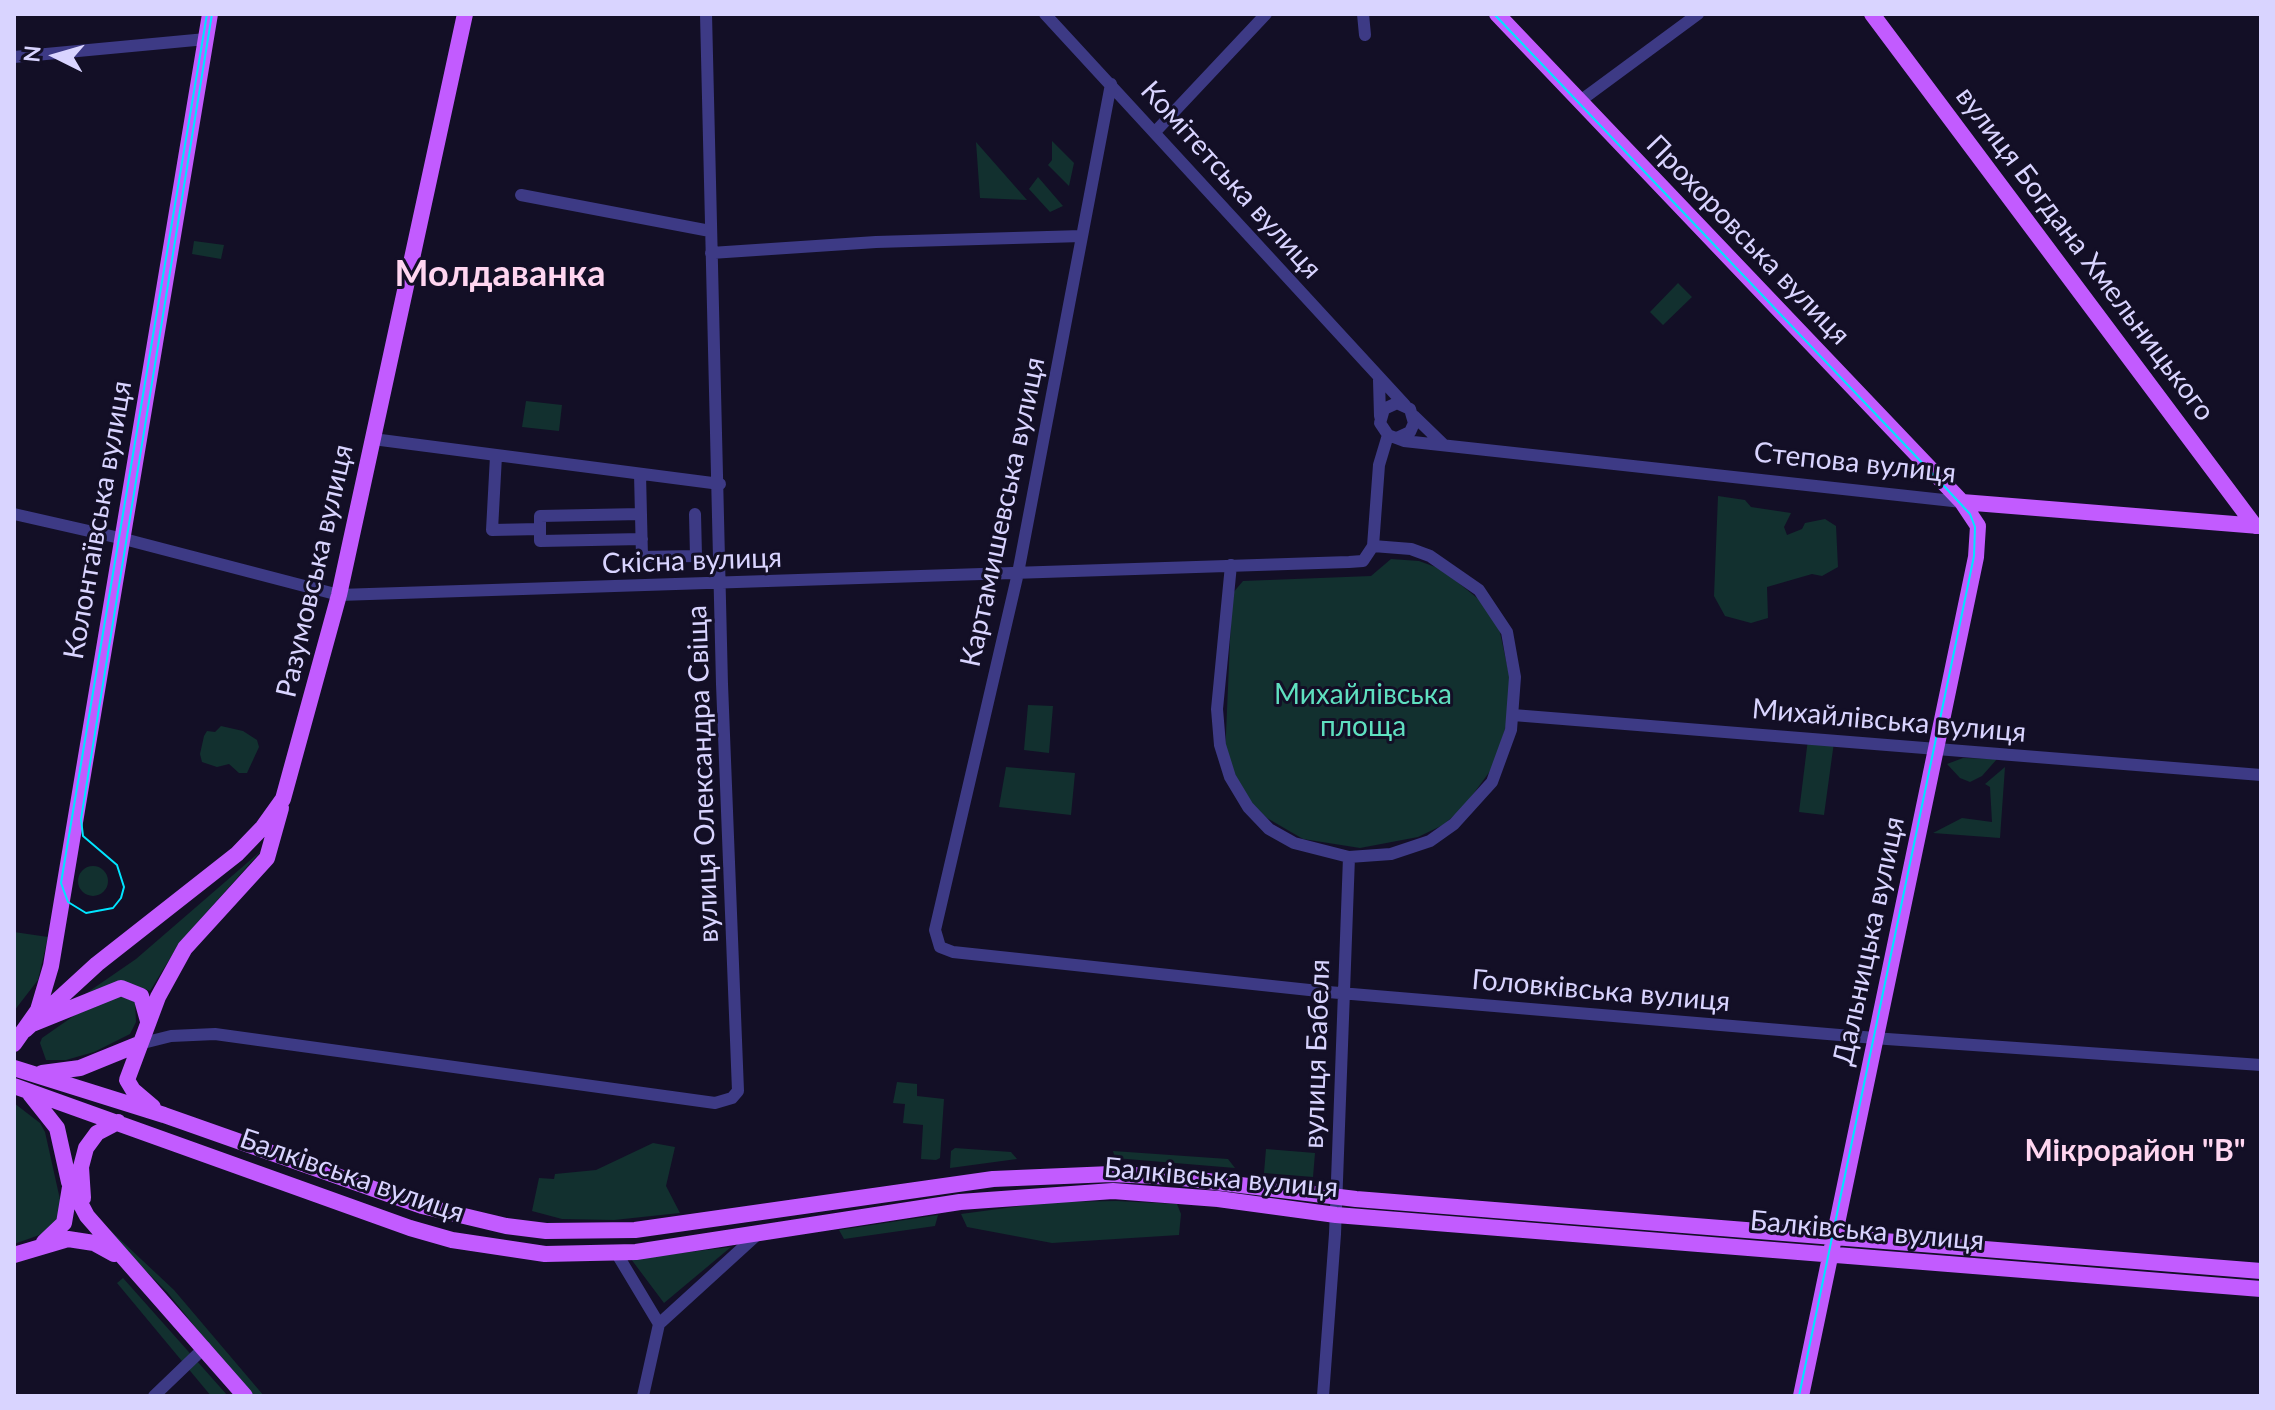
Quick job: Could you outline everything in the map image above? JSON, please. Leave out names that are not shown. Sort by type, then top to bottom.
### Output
[{"type":"main road","name":"Колонтаївська вулиця","points":[[28,1027],[42,1002],[49,977],[210,14]]},
{"type":"main road","name":"Разумовська вулиця","points":[[28,1027],[97,964],[237,854],[283,799],[339,595],[465,14]]},
{"type":"main road","name":"Прохоровська вулиця","points":[[1497,14],[1962,502]]},
{"type":"main road","name":"вулиця Богдана Хмельницького","points":[[1872,14],[2258,526]]},
{"type":"main road","name":"Степова вулиця","points":[[1962,502],[2258,526]]},
{"type":"main road","points":[[1962,502],[1975,519],[1979,534]]},
{"type":"main road","points":[[1979,534],[1988,520],[2014,506]]},
{"type":"main road","name":"Дальницька вулиця","points":[[1801,1396],[1979,534]]},
{"type":"main road","points":[[164,1115],[133,1090],[127,1080],[139,1044],[164,983],[185,948],[267,858],[283,799]]},
{"type":"main road","points":[[14,1044],[28,1027],[121,988],[141,996],[148,1021]]},
{"type":"main road","points":[[39,1245],[64,1223],[70,1205],[69,1182],[57,1128],[20,1079],[68,1072],[139,1044]]},
{"type":"main road","name":"Балківська вулиця","points":[[20,1079],[118,1122],[410,1228],[452,1240],[545,1254],[617,1254],[996,1197],[1101,1191],[1835,1236],[2261,1271]]},
{"type":"main road","name":"Балківська вулиця","points":[[20,1079],[164,1115],[422,1206],[506,1226],[546,1231],[635,1230],[1029,1176],[1163,1176],[1336,1206],[1831,1253],[2261,1289]]},
{"type":"main road","points":[[87,1216],[80,1180],[83,1158],[97,1133],[118,1122]]},
{"type":"main road","points":[[69,1182],[87,1216],[245,1396]]},
{"type":"main road","points":[[14,1255],[39,1245],[68,1239],[86,1241],[129,1264]]},
{"type":"street","name":"вулиця Олександра Свіща","points":[[139,1044],[171,1036],[215,1034],[715,1103],[732,1098],[739,1082],[710,231],[706,14]]},
{"type":"street","name":"Комітетська вулиця","points":[[1045,14],[1409,410]]},
{"type":"street","points":[[1155,132],[1266,14]]},
{"type":"street","points":[[1363,14],[1365,35]]},
{"type":"street","points":[[1580,101],[1698,14]]},
{"type":"street","points":[[14,57],[206,39]]},
{"type":"street","name":"Картамишевська вулиця","points":[[940,947],[935,930],[946,873],[1018,573],[1111,84]]},
{"type":"street","points":[[521,195],[710,231]]},
{"type":"street","points":[[711,253],[876,242],[1082,236]]},
{"type":"street","points":[[1379,380],[1381,428],[1392,437]]},
{"type":"street","points":[[1380,417],[1388,406],[1409,410],[1444,445]]},
{"type":"street","points":[[1231,565],[1217,709],[1220,745],[1230,777],[1248,807],[1269,829],[1294,843],[1349,857],[1391,854],[1430,841],[1454,824],[1492,782],[1503,758],[1513,715],[1515,677],[1507,632],[1479,590],[1430,556],[1411,549],[1373,546],[1379,465],[1392,437],[1410,432],[1409,410]]},
{"type":"street","name":"Степова вулиця","points":[[1392,437],[1962,502]]},
{"type":"street","points":[[373,439],[720,484]]},
{"type":"street","points":[[496,456],[492,530],[540,529]]},
{"type":"street","points":[[640,474],[642,557],[696,556],[695,514]]},
{"type":"street","name":"Cкісна вулиця","points":[[14,514],[121,538],[339,595],[721,585],[1363,561],[1373,546]]},
{"type":"street","points":[[641,514],[540,516],[540,541],[642,539]]},
{"type":"street","name":"Михайлівська вулиця","points":[[1513,715],[2261,775]]},
{"type":"street","name":"вулиця Бабеля","points":[[1323,1396],[1336,1206],[1341,993],[1349,857]]},
{"type":"street","name":"Головківська вулиця","points":[[940,947],[953,952],[1341,993],[1876,1038],[2261,1065]]},
{"type":"street","points":[[643,1396],[659,1324],[760,1232]]},
{"type":"street","points":[[617,1254],[659,1324]]},
{"type":"street","points":[[154,1396],[205,1347]]},
{"type":"green space","points":[[1052,141],[1074,163],[1069,186],[1048,165],[1052,160]]},
{"type":"green space","points":[[976,142],[1027,200],[980,198]]},
{"type":"green space","points":[[1038,177],[1063,206],[1050,212],[1029,189]]},
{"type":"green space","points":[[194,241],[224,245],[221,259],[192,254]]},
{"type":"green space","points":[[1678,283],[1692,297],[1663,325],[1650,312]]},
{"type":"green space","points":[[526,401],[562,405],[559,431],[522,427]]},
{"type":"green space","points":[[1718,496],[1745,500],[1751,507],[1791,513],[1784,527],[1787,535],[1802,529],[1805,523],[1825,519],[1836,526],[1838,567],[1822,576],[1812,574],[1767,587],[1768,618],[1751,623],[1725,616],[1714,596]]},
{"type":"green space","name":"Михайлівська площа","points":[[1391,559],[1419,561],[1441,569],[1486,605],[1499,628],[1512,687],[1508,720],[1493,767],[1463,808],[1443,825],[1418,837],[1360,848],[1303,839],[1267,818],[1243,795],[1225,757],[1232,594],[1243,581],[1371,576]]},
{"type":"green space","points":[[1028,705],[1053,706],[1049,753],[1024,750]]},
{"type":"green space","points":[[221,726],[243,731],[257,740],[259,747],[247,773],[239,773],[229,764],[217,767],[202,762],[200,754],[204,736],[207,731],[215,732]]},
{"type":"green space","points":[[1808,739],[1834,742],[1824,815],[1799,812]]},
{"type":"green space","points":[[1963,758],[1997,759],[1982,776],[1970,782],[1960,778],[1947,764]]},
{"type":"green space","points":[[1006,767],[1075,773],[1071,815],[999,807]]},
{"type":"green space","points":[[2005,767],[2000,838],[1933,833],[1962,818],[1992,822],[1990,787],[1985,784]]},
{"type":"green space","points":[[262,850],[180,942],[150,991],[132,984],[75,1001],[136,959]]},
{"type":"green space","points":[[93,866],[104,870],[108,881],[104,892],[93,896],[82,892],[78,881],[82,870]]},
{"type":"green space","points":[[14,932],[48,937],[38,980],[14,1011]]},
{"type":"green space","points":[[117,995],[135,1002],[136,1022],[130,1034],[94,1052],[66,1060],[46,1060],[40,1043],[42,1038],[75,1015]]},
{"type":"green space","points":[[897,1082],[917,1084],[917,1096],[944,1099],[940,1158],[921,1159],[923,1125],[903,1123],[905,1104],[893,1103]]},
{"type":"green space","points":[[14,1103],[40,1123],[45,1132],[63,1213],[48,1232],[14,1244]]},
{"type":"green space","points":[[653,1143],[675,1147],[666,1186],[680,1213],[614,1220],[562,1219],[532,1211],[539,1178],[554,1179],[555,1174],[596,1170]]},
{"type":"green space","points":[[955,1148],[1011,1152],[1017,1159],[950,1168],[951,1151]]},
{"type":"green space","points":[[1266,1149],[1315,1153],[1313,1177],[1264,1173]]},
{"type":"green space","points":[[1113,1151],[1228,1159],[1235,1168],[1115,1158]]},
{"type":"green space","points":[[1051,1202],[1177,1204],[1181,1214],[1179,1235],[1052,1243],[967,1227],[961,1214]]},
{"type":"green space","points":[[938,1215],[935,1226],[844,1239],[839,1230]]},
{"type":"green space","points":[[96,1217],[174,1290],[264,1396],[251,1396],[167,1292],[95,1220]]},
{"type":"green space","points":[[731,1247],[664,1303],[631,1259]]},
{"type":"green space","points":[[123,1278],[228,1396],[211,1396],[117,1283]]},
{"type":"tram line","points":[[207,14],[61,883],[68,902],[86,913],[113,908],[121,898],[124,887],[117,865],[83,836],[81,819],[212,14]]},
{"type":"tram line","points":[[1494,14],[1929,470],[1970,514],[1975,527],[1974,556],[1799,1396]]},
{"type":"district","name":"Молдаванка","points":[[500,274]]},
{"type":"district","name":"Мікрорайон \"В\"","points":[[2135,1151]]}]
